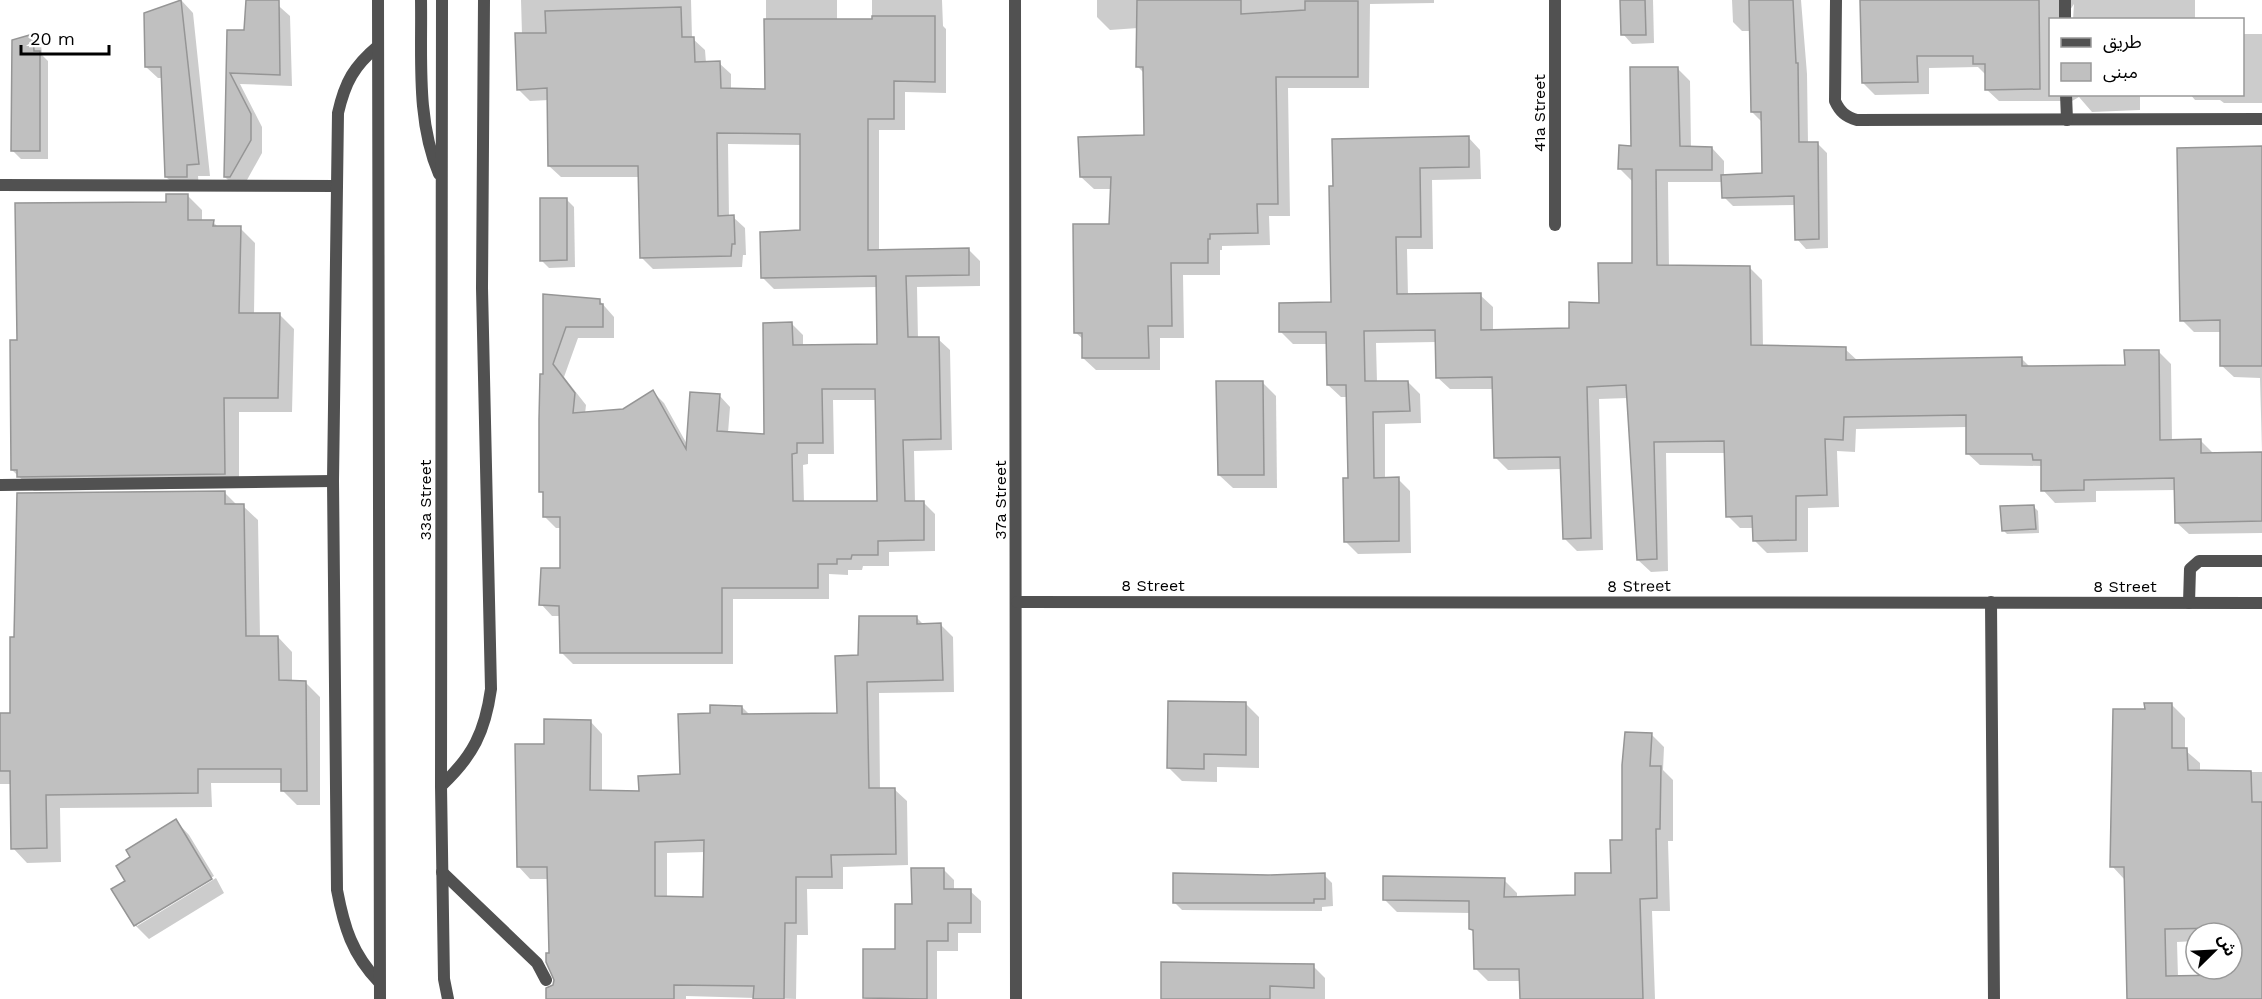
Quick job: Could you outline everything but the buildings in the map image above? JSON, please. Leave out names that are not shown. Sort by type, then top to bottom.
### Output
[{"type":"street","points":[[378,0],[380,999]]},
{"type":"street","points":[[421,0],[424,121],[434,161],[442,181]]},
{"type":"street","name":"33a Street","points":[[442,0],[441,786],[444,979],[448,999]]},
{"type":"street","points":[[441,786],[471,753],[488,711],[490,689],[482,288],[484,0]]},
{"type":"street","name":"37a Street","points":[[1015,0],[1016,999]]},
{"type":"street","name":"41a Street","points":[[1555,0],[1555,225]]},
{"type":"street","points":[[1836,0],[1835,101],[1838,108],[1849,118],[1857,120],[2262,119]]},
{"type":"street","points":[[2065,0],[2065,18]]},
{"type":"street","points":[[378,46],[363,58],[352,73],[343,92],[338,113],[333,481],[337,890],[342,918],[351,943],[364,966],[379,982]]},
{"type":"street","points":[[2066,96],[2067,120]]},
{"type":"street","points":[[0,185],[337,186]]},
{"type":"street","points":[[0,485],[333,481]]},
{"type":"street","points":[[2189,603],[2190,569],[2199,561],[2262,561]]},
{"type":"street","name":"8 Street","points":[[1017,602],[2262,603]]},
{"type":"street","points":[[1990,602],[1994,999]]},
{"type":"street","points":[[442,872],[537,963],[546,980]]}]
